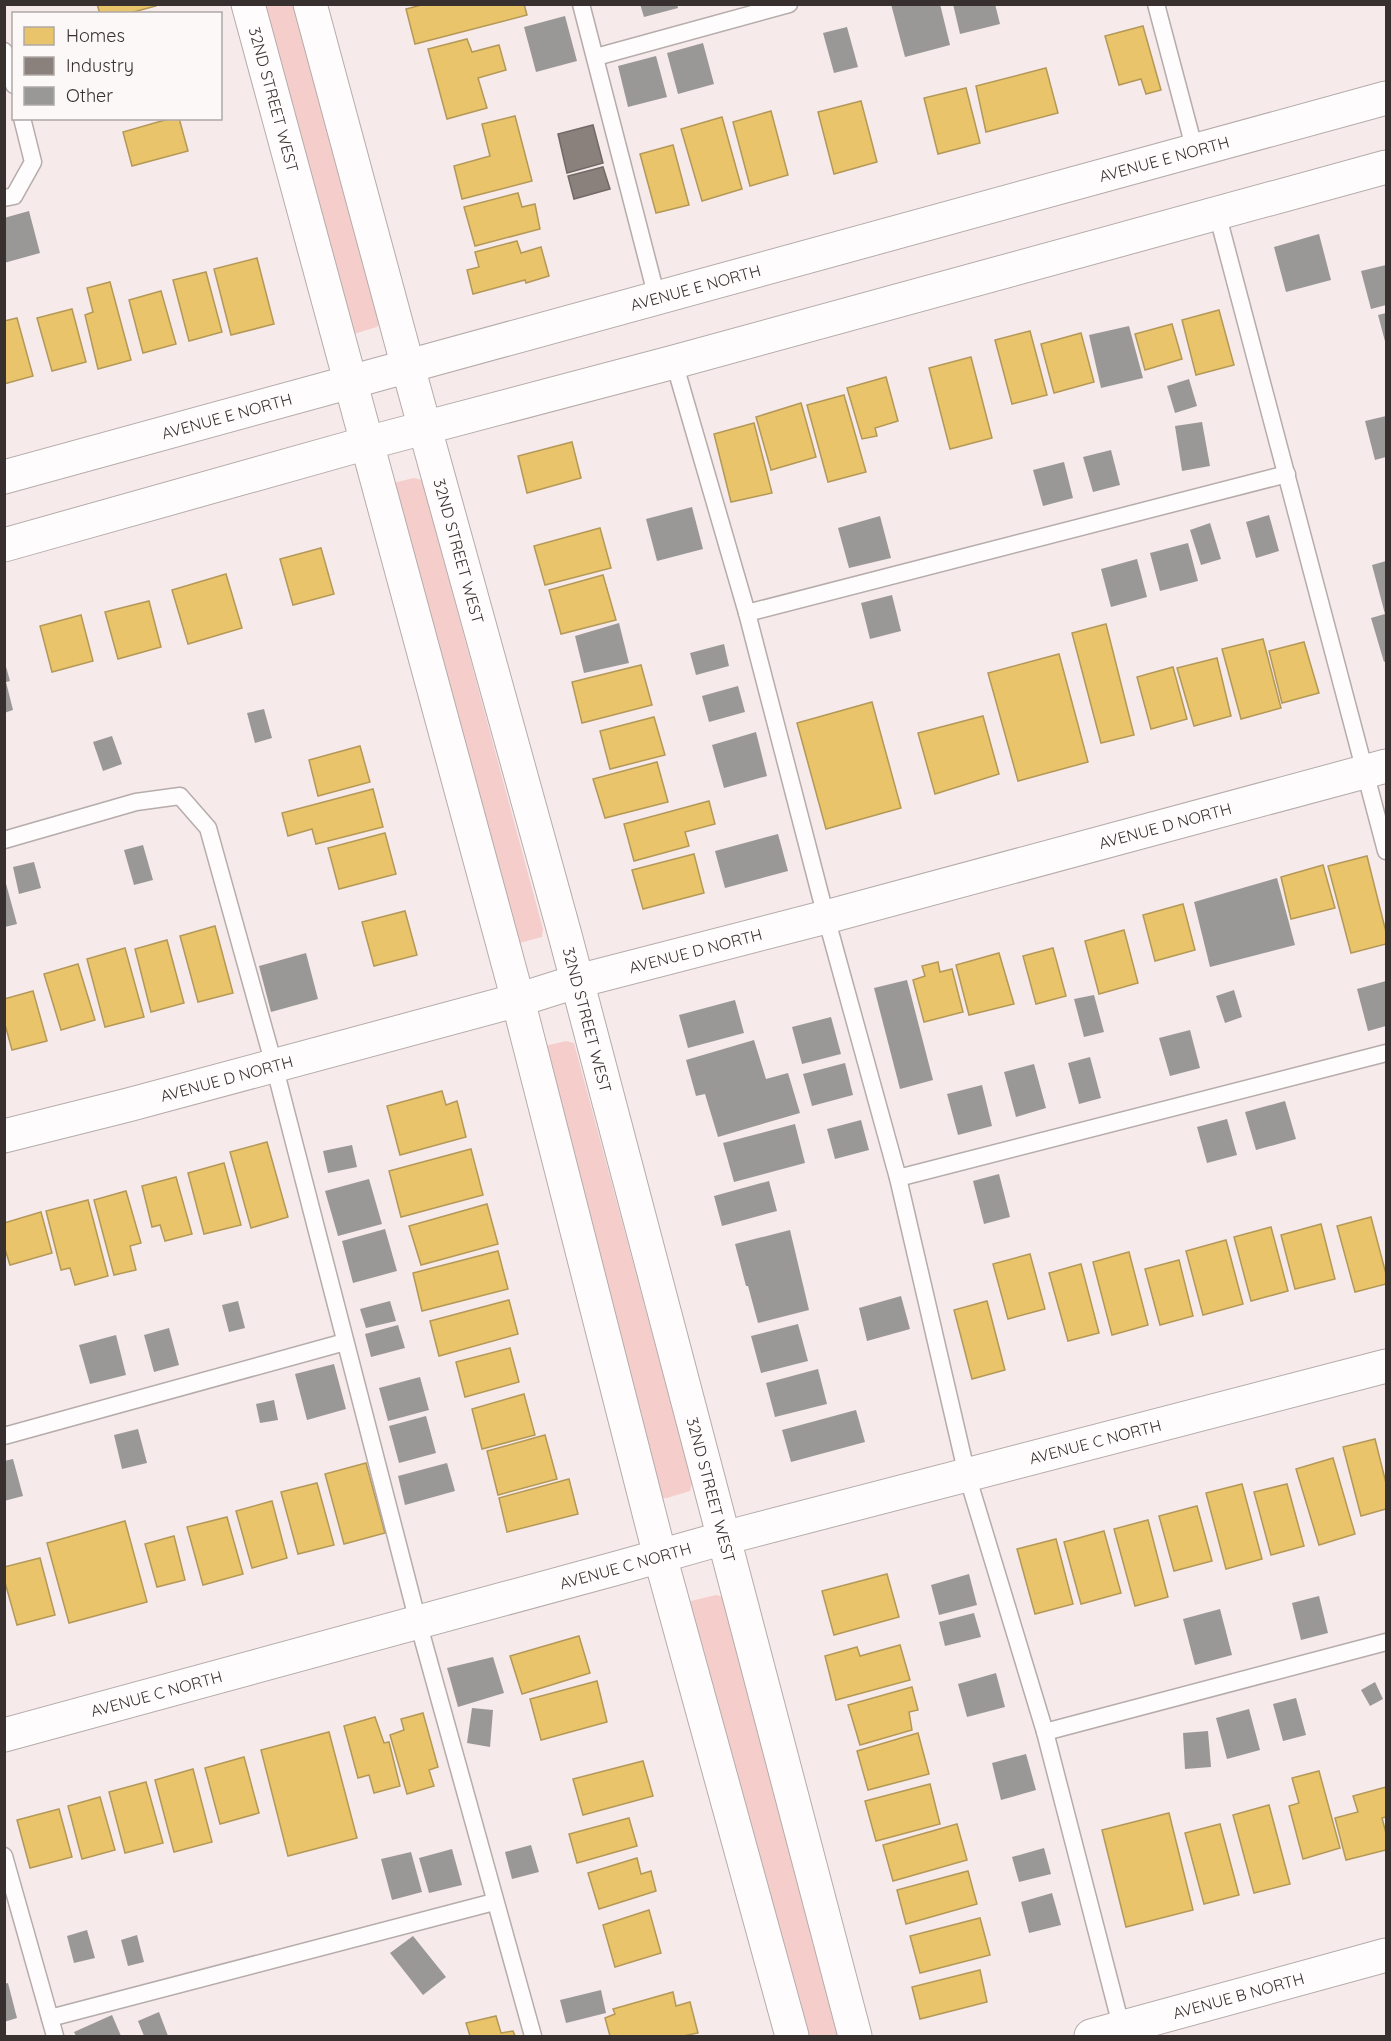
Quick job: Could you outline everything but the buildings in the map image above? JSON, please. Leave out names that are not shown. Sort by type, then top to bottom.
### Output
[{"type":"street","name":"32ND STREET WEST","points":[[248,4],[518,1000],[660,1556],[792,2037]]},
{"type":"street","name":"32ND STREET WEST","points":[[310,4],[578,981],[855,2037]]},
{"type":"street","name":"AVENUE E NORTH","points":[[4,477],[1386,98]]},
{"type":"street","points":[[4,545],[1386,167]]},
{"type":"street","name":"AVENUE D NORTH","points":[[4,1136],[128,1105],[518,1000],[578,981],[826,917],[1377,768]]},
{"type":"street","name":"AVENUE C NORTH","points":[[4,1735],[724,1538],[1386,1366]]},
{"type":"street","name":"AVENUE B NORTH","points":[[1112,2034],[1386,1955]]},
{"type":"lane","points":[[581,4],[597,57],[657,298]]},
{"type":"lane","points":[[597,57],[789,4]]},
{"type":"lane","points":[[1156,4],[1195,151]]},
{"type":"lane","points":[[4,51],[12,78]]},
{"type":"lane","points":[[4,198],[14,196],[33,162],[22,120]]},
{"type":"lane","points":[[1217,213],[1287,474],[1377,768],[1386,851]]},
{"type":"lane","points":[[674,362],[747,613],[826,917],[898,1178],[967,1475],[1045,1732],[1112,2034]]},
{"type":"lane","points":[[747,613],[1287,474]]},
{"type":"lane","points":[[4,840],[136,802],[180,796],[208,828],[274,1065],[418,1622],[533,2037]]},
{"type":"lane","points":[[898,1178],[1386,1053]]},
{"type":"lane","points":[[4,1436],[345,1342]]},
{"type":"lane","points":[[1045,1732],[1386,1642]]},
{"type":"lane","points":[[4,1856],[55,2037]]},
{"type":"lane","points":[[50,2018],[494,1902]]},
{"type":"shaded area","points":[[256,5],[293,5],[380,323],[377,327],[347,336]]},
{"type":"shaded area","points":[[414,478],[422,480],[543,929],[542,937],[512,945],[389,484]]},
{"type":"shaded area","points":[[566,1041],[574,1043],[692,1482],[690,1491],[667,1498],[662,1498],[541,1047]]},
{"type":"shaded area","points":[[716,1595],[723,1597],[842,2036],[805,2036],[688,1606],[691,1601]]}]
